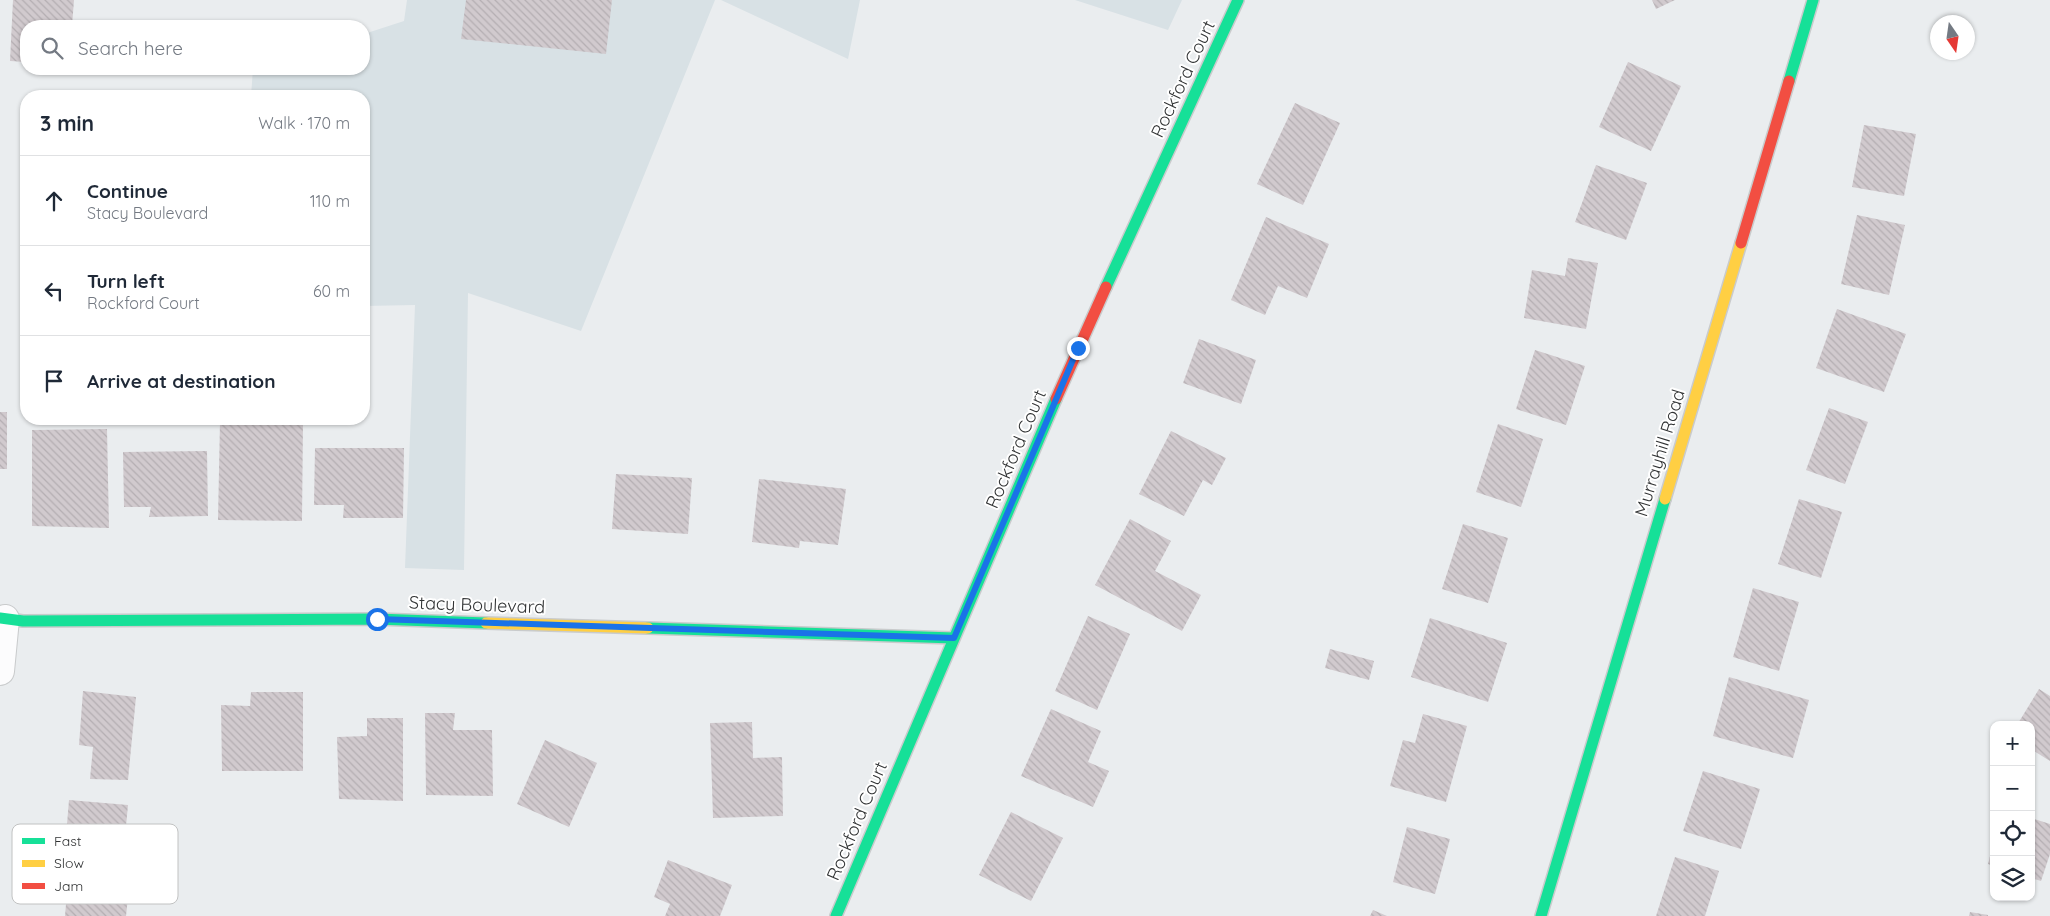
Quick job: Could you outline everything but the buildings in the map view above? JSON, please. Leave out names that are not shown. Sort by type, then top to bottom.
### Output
[{"type":"street","name":"Rockford Court","points":[[836,916],[1078,348],[1238,0]]},
{"type":"street","name":"Murrayhill Road","points":[[1541,916],[1813,0]]},
{"type":"street","name":"Stacy Boulevard","points":[[2,618],[23,621],[377,619],[954,638]]},
{"type":"street","points":[[0,671],[2,618]]},
{"type":"shaded area","points":[[407,0],[715,0],[581,331],[468,293],[464,570],[405,568],[415,305],[370,306],[370,90],[251,90],[253,75],[370,75],[370,32],[404,21]]},
{"type":"shaded area","points":[[721,0],[860,0],[848,59]]},
{"type":"shaded area","points":[[1075,0],[1182,0],[1168,30]]},
{"type":"traffic: fast","points":[[1106,287],[1238,0]]},
{"type":"traffic: fast","points":[[1789,81],[1813,0]]},
{"type":"traffic: fast","points":[[836,916],[1056,399]]},
{"type":"traffic: fast","points":[[1541,916],[1665,499]]},
{"type":"traffic: fast","points":[[0,618],[23,621],[377,619],[486,623]]},
{"type":"traffic: fast","points":[[648,628],[954,638]]},
{"type":"traffic: slow","points":[[1665,499],[1741,243]]},
{"type":"traffic: slow","points":[[486,623],[648,628]]},
{"type":"traffic: jam","points":[[1741,243],[1789,81]]},
{"type":"traffic: jam","points":[[1056,399],[1106,287]]},
{"type":"route","points":[[377,619],[954,638],[1078,348]]}]
